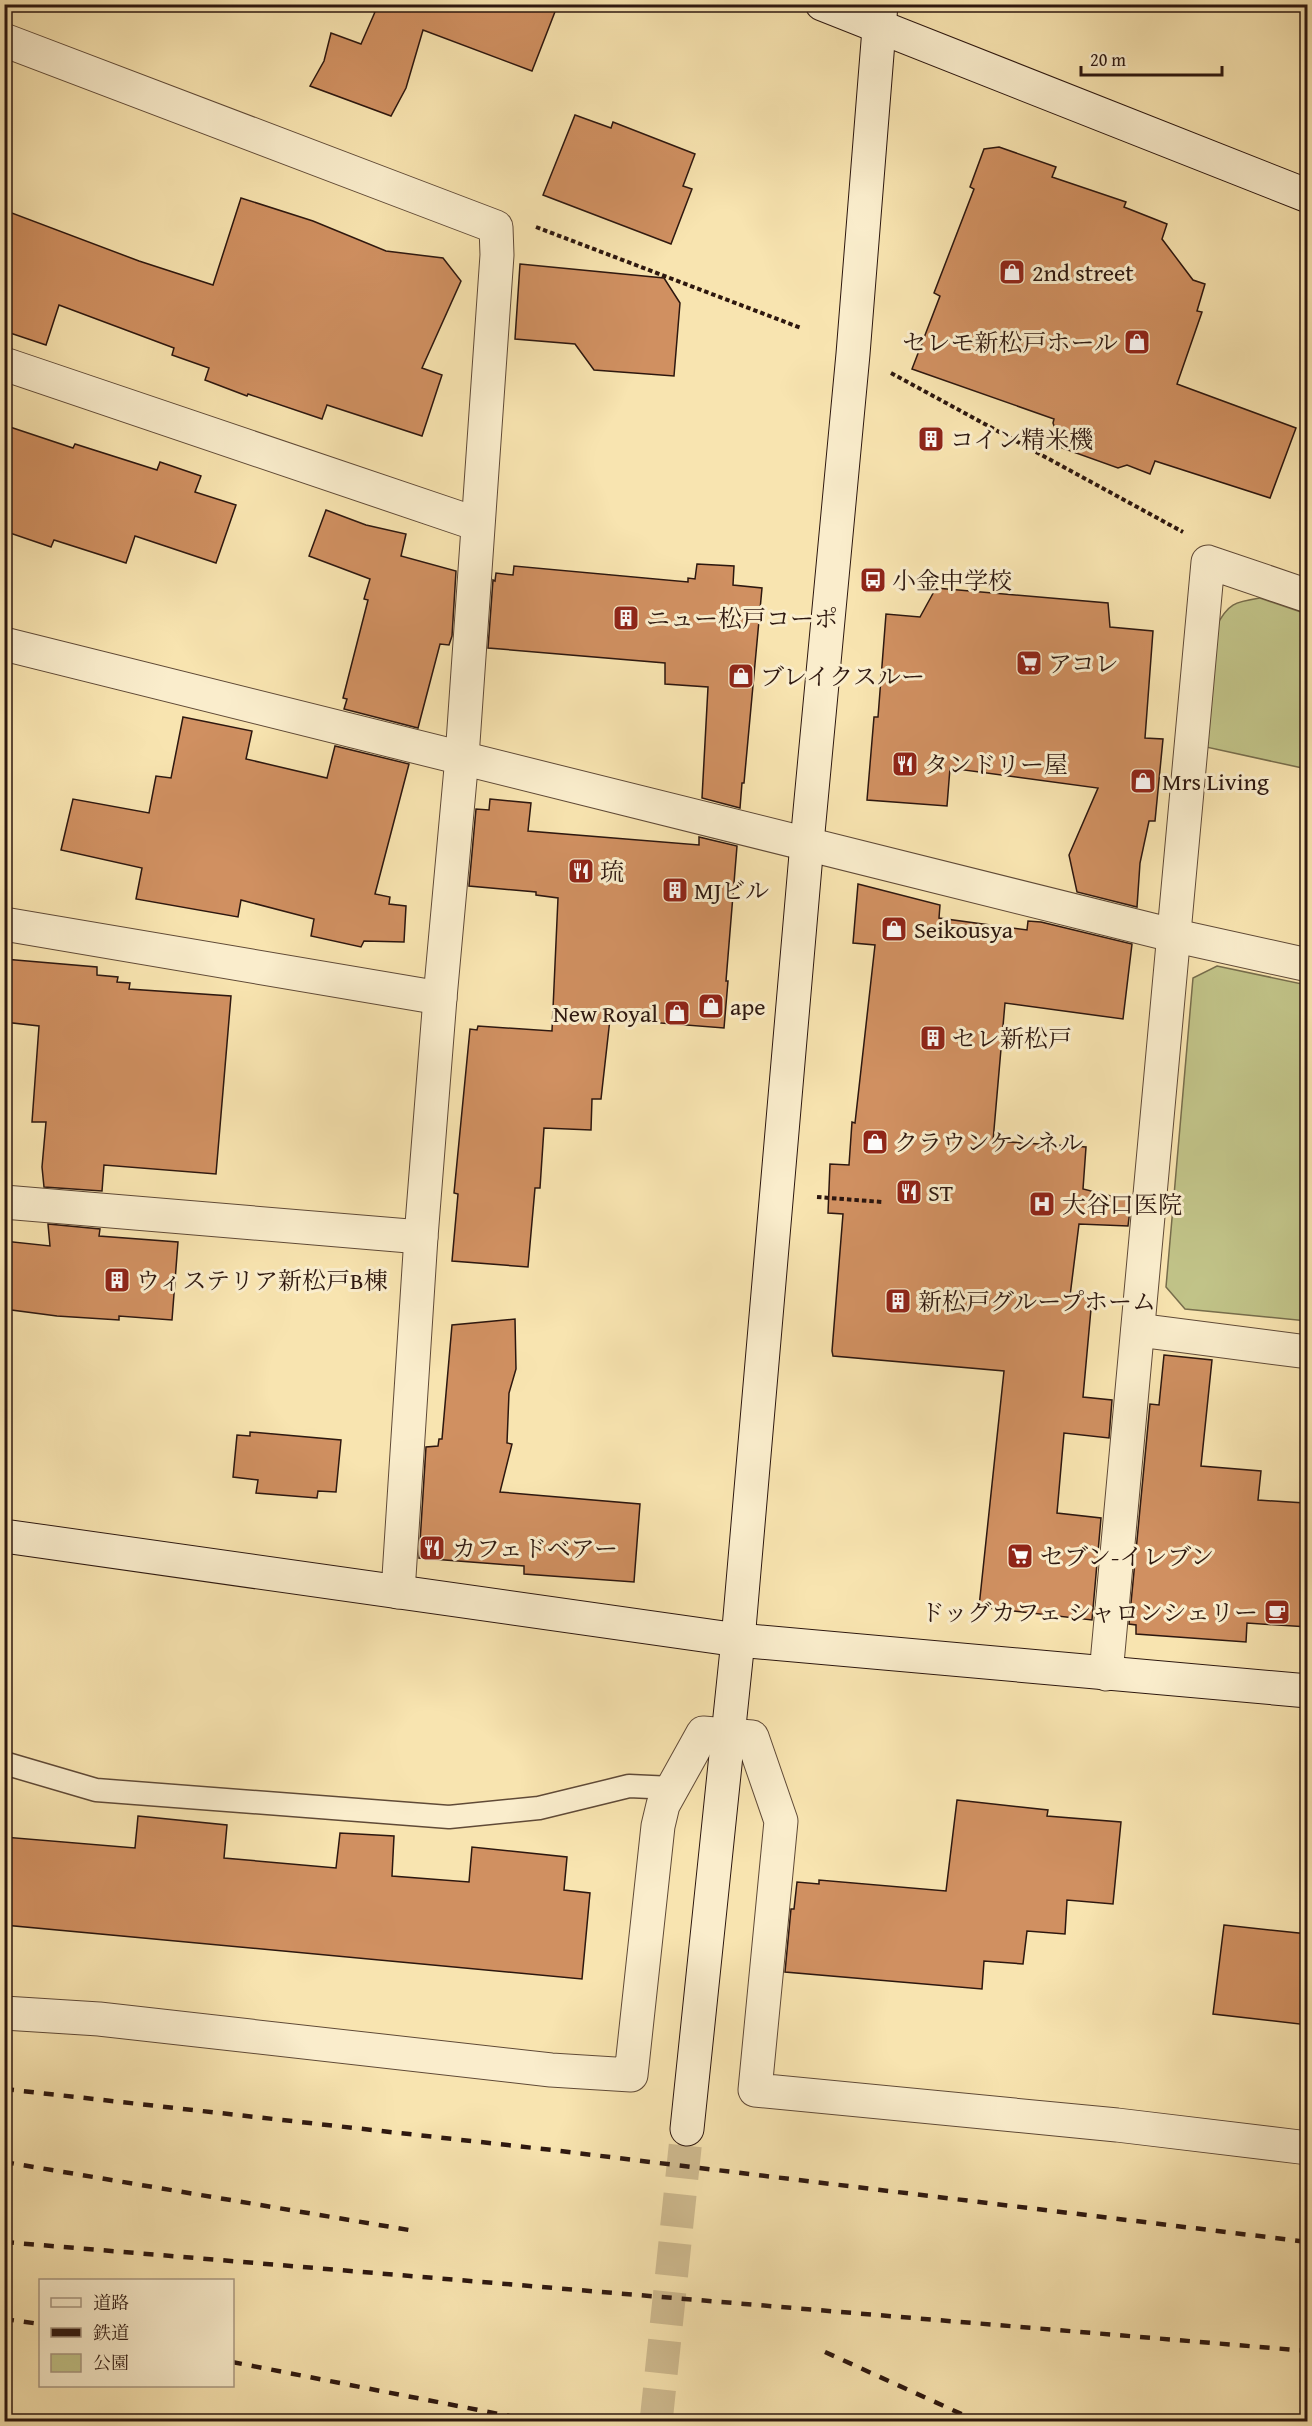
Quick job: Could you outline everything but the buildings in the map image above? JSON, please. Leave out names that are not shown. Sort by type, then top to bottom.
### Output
[{"type":"street","points":[[822,4],[880,16],[1308,196]]},
{"type":"street","points":[[687,2129],[738,1640],[807,843],[853,354],[880,16]]},
{"type":"street","points":[[4,40],[496,227],[496,266],[462,758],[421,1237],[398,1592]]},
{"type":"street","points":[[4,364],[477,524]]},
{"type":"street","points":[[1106,1674],[1208,562],[1308,596]]},
{"type":"street","points":[[4,644],[1172,935],[1308,965]]},
{"type":"street","points":[[4,924],[440,998]]},
{"type":"street","points":[[4,1202],[421,1237]]},
{"type":"street","points":[[1138,1330],[1308,1352]]},
{"type":"street","points":[[4,1536],[738,1640],[1308,1691]]},
{"type":"street","points":[[4,2013],[99,2019],[551,2070],[631,2074],[658,1826],[663,1806],[703,1733],[752,1737],[781,1821],[755,2090],[1117,2125],[1308,2148]]},
{"type":"lane","points":[[4,1763],[96,1790],[449,1817],[539,1808],[629,1786],[673,1788]]},
{"type":"path","points":[[496,227],[536,227],[801,328]]},
{"type":"path","points":[[888,372],[1182,531],[1208,562]]},
{"type":"path","points":[[813,1197],[882,1202]]},
{"type":"green space","points":[[1260,598],[1307,614],[1307,769],[1206,747],[1216,627],[1224,613],[1233,605]]},
{"type":"green space","points":[[1217,966],[1307,985],[1307,1321],[1185,1309],[1166,1287],[1193,978]]},
{"type":"tunnel","points":[[656,2422],[687,2129]]},
{"type":"railway","points":[[4,2089],[552,2150],[1308,2242]]},
{"type":"railway","points":[[4,2162],[415,2231]]},
{"type":"railway","points":[[4,2242],[1308,2351]]},
{"type":"railway","points":[[4,2319],[39,2324]]},
{"type":"railway","points":[[825,2352],[979,2422]]},
{"type":"railway","points":[[234,2362],[540,2422]]},
{"type":"place","name":"2nd street","points":[[1012,272]]},
{"type":"place","name":"セレモ新松戸ホール","points":[[1137,342]]},
{"type":"place","name":"コイン精米機","points":[[931,439]]},
{"type":"place","name":"小金中学校","points":[[873,580]]},
{"type":"place","name":"ニュー松戸コーポ","points":[[626,618]]},
{"type":"place","name":"アコレ","points":[[1029,663]]},
{"type":"place","name":"ブレイクスルー","points":[[741,676]]},
{"type":"place","name":"タンドリー屋","points":[[905,764]]},
{"type":"place","name":"Mrs Living","points":[[1143,781]]},
{"type":"place","name":"琉","points":[[581,871]]},
{"type":"place","name":"MJビル","points":[[675,890]]},
{"type":"place","name":"Seikousya","points":[[894,929]]},
{"type":"place","name":"ape","points":[[711,1006]]},
{"type":"place","name":"New Royal","points":[[677,1013]]},
{"type":"place","name":"セレ新松戸","points":[[933,1038]]},
{"type":"place","name":"クラウンケンネル","points":[[875,1142]]},
{"type":"place","name":"ST","points":[[909,1192]]},
{"type":"place","name":"大谷口医院","points":[[1042,1204]]},
{"type":"place","name":"ウィステリア新松戸B棟","points":[[117,1280]]},
{"type":"place","name":"新松戸グループホーム","points":[[898,1301]]},
{"type":"place","name":"カフェドベアー","points":[[432,1548]]},
{"type":"place","name":"セブン-イレブン","points":[[1020,1556]]},
{"type":"place","name":"ドッグカフェ シャロンシェリー","points":[[1277,1612]]}]
